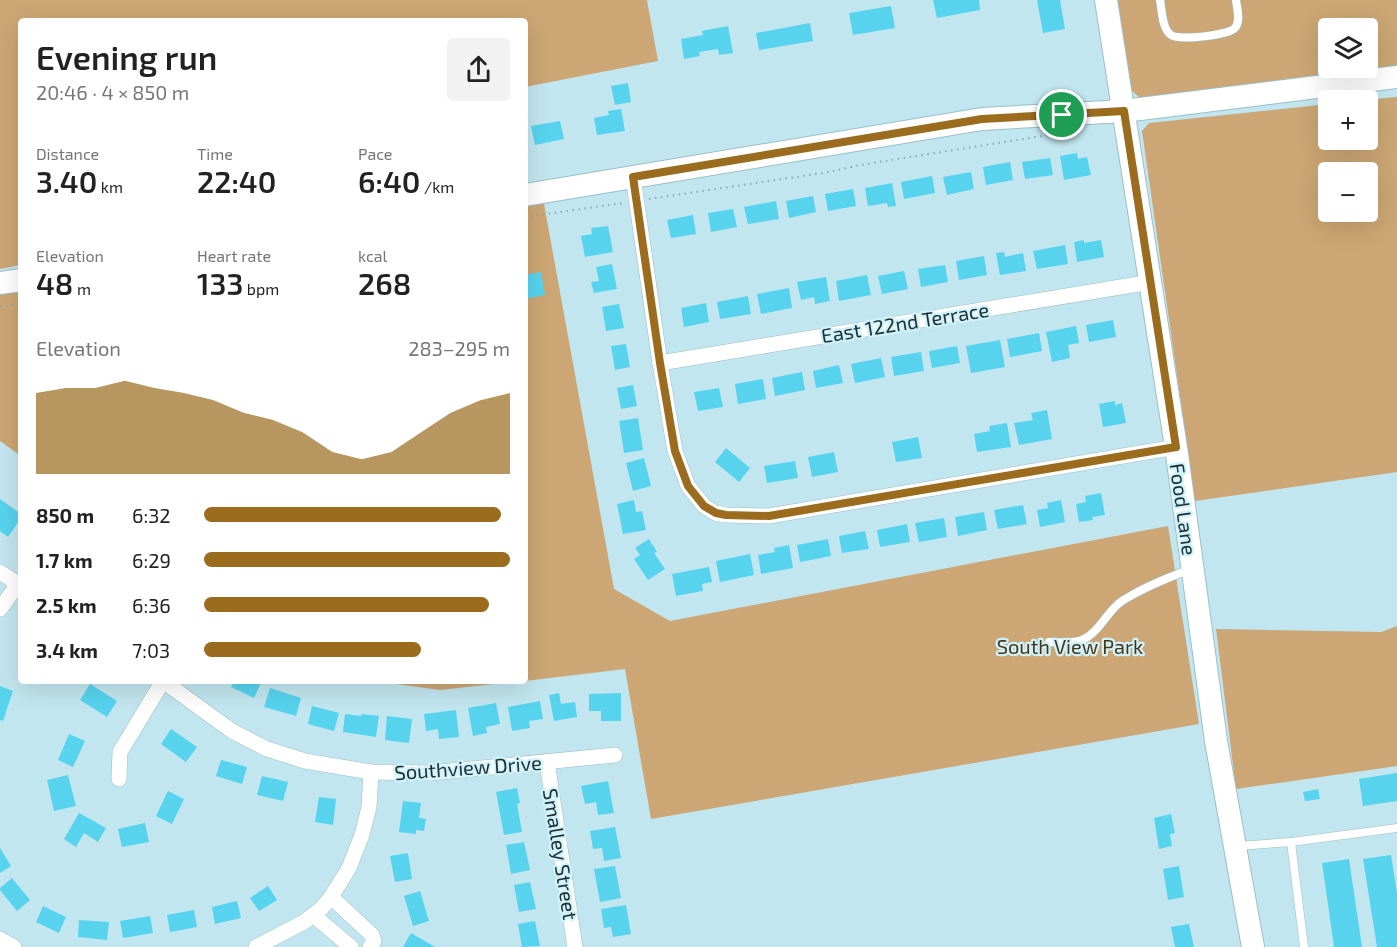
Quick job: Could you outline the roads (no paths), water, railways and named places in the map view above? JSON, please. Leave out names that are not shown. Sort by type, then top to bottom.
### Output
[{"type":"street","name":"Food Lane","points":[[1106,0],[1176,447],[1216,741],[1253,947]]},
{"type":"street","points":[[528,194],[982,119],[1124,111],[1397,77]]},
{"type":"street","points":[[633,177],[675,451],[688,486],[704,506],[716,513],[769,516],[1176,447]]},
{"type":"street","points":[[0,284],[18,281]]},
{"type":"street","name":"East 122nd Terrace","points":[[660,363],[1150,282]]},
{"type":"street","points":[[0,572],[18,584]]},
{"type":"street","points":[[0,609],[18,587]]},
{"type":"street","name":"Southview Drive","points":[[119,779],[120,752],[161,684]]},
{"type":"street","name":"Southview Drive","points":[[167,684],[232,731],[267,749],[305,761],[371,772],[430,773],[615,755]]},
{"type":"street","name":"Smalley Street","points":[[547,762],[575,947]]},
{"type":"street","points":[[256,947],[304,922],[321,909],[331,897],[349,868],[362,835],[369,807],[371,772]]},
{"type":"street","points":[[331,897],[372,935],[374,941],[370,947]]},
{"type":"street","points":[[313,915],[351,947]]},
{"type":"street","points":[[0,940],[14,947]]},
{"type":"lane","points":[[1160,0],[1166,29],[1171,36],[1179,38],[1205,36],[1233,30],[1237,26],[1238,19],[1236,0]]},
{"type":"lane","points":[[1049,642],[1083,640],[1093,633],[1119,602],[1157,582],[1192,569]]},
{"type":"lane","points":[[1234,846],[1291,842],[1397,828]]},
{"type":"lane","points":[[1291,842],[1304,947]]},
{"type":"park label","name":"South View Park","points":[[1070,646]]}]
